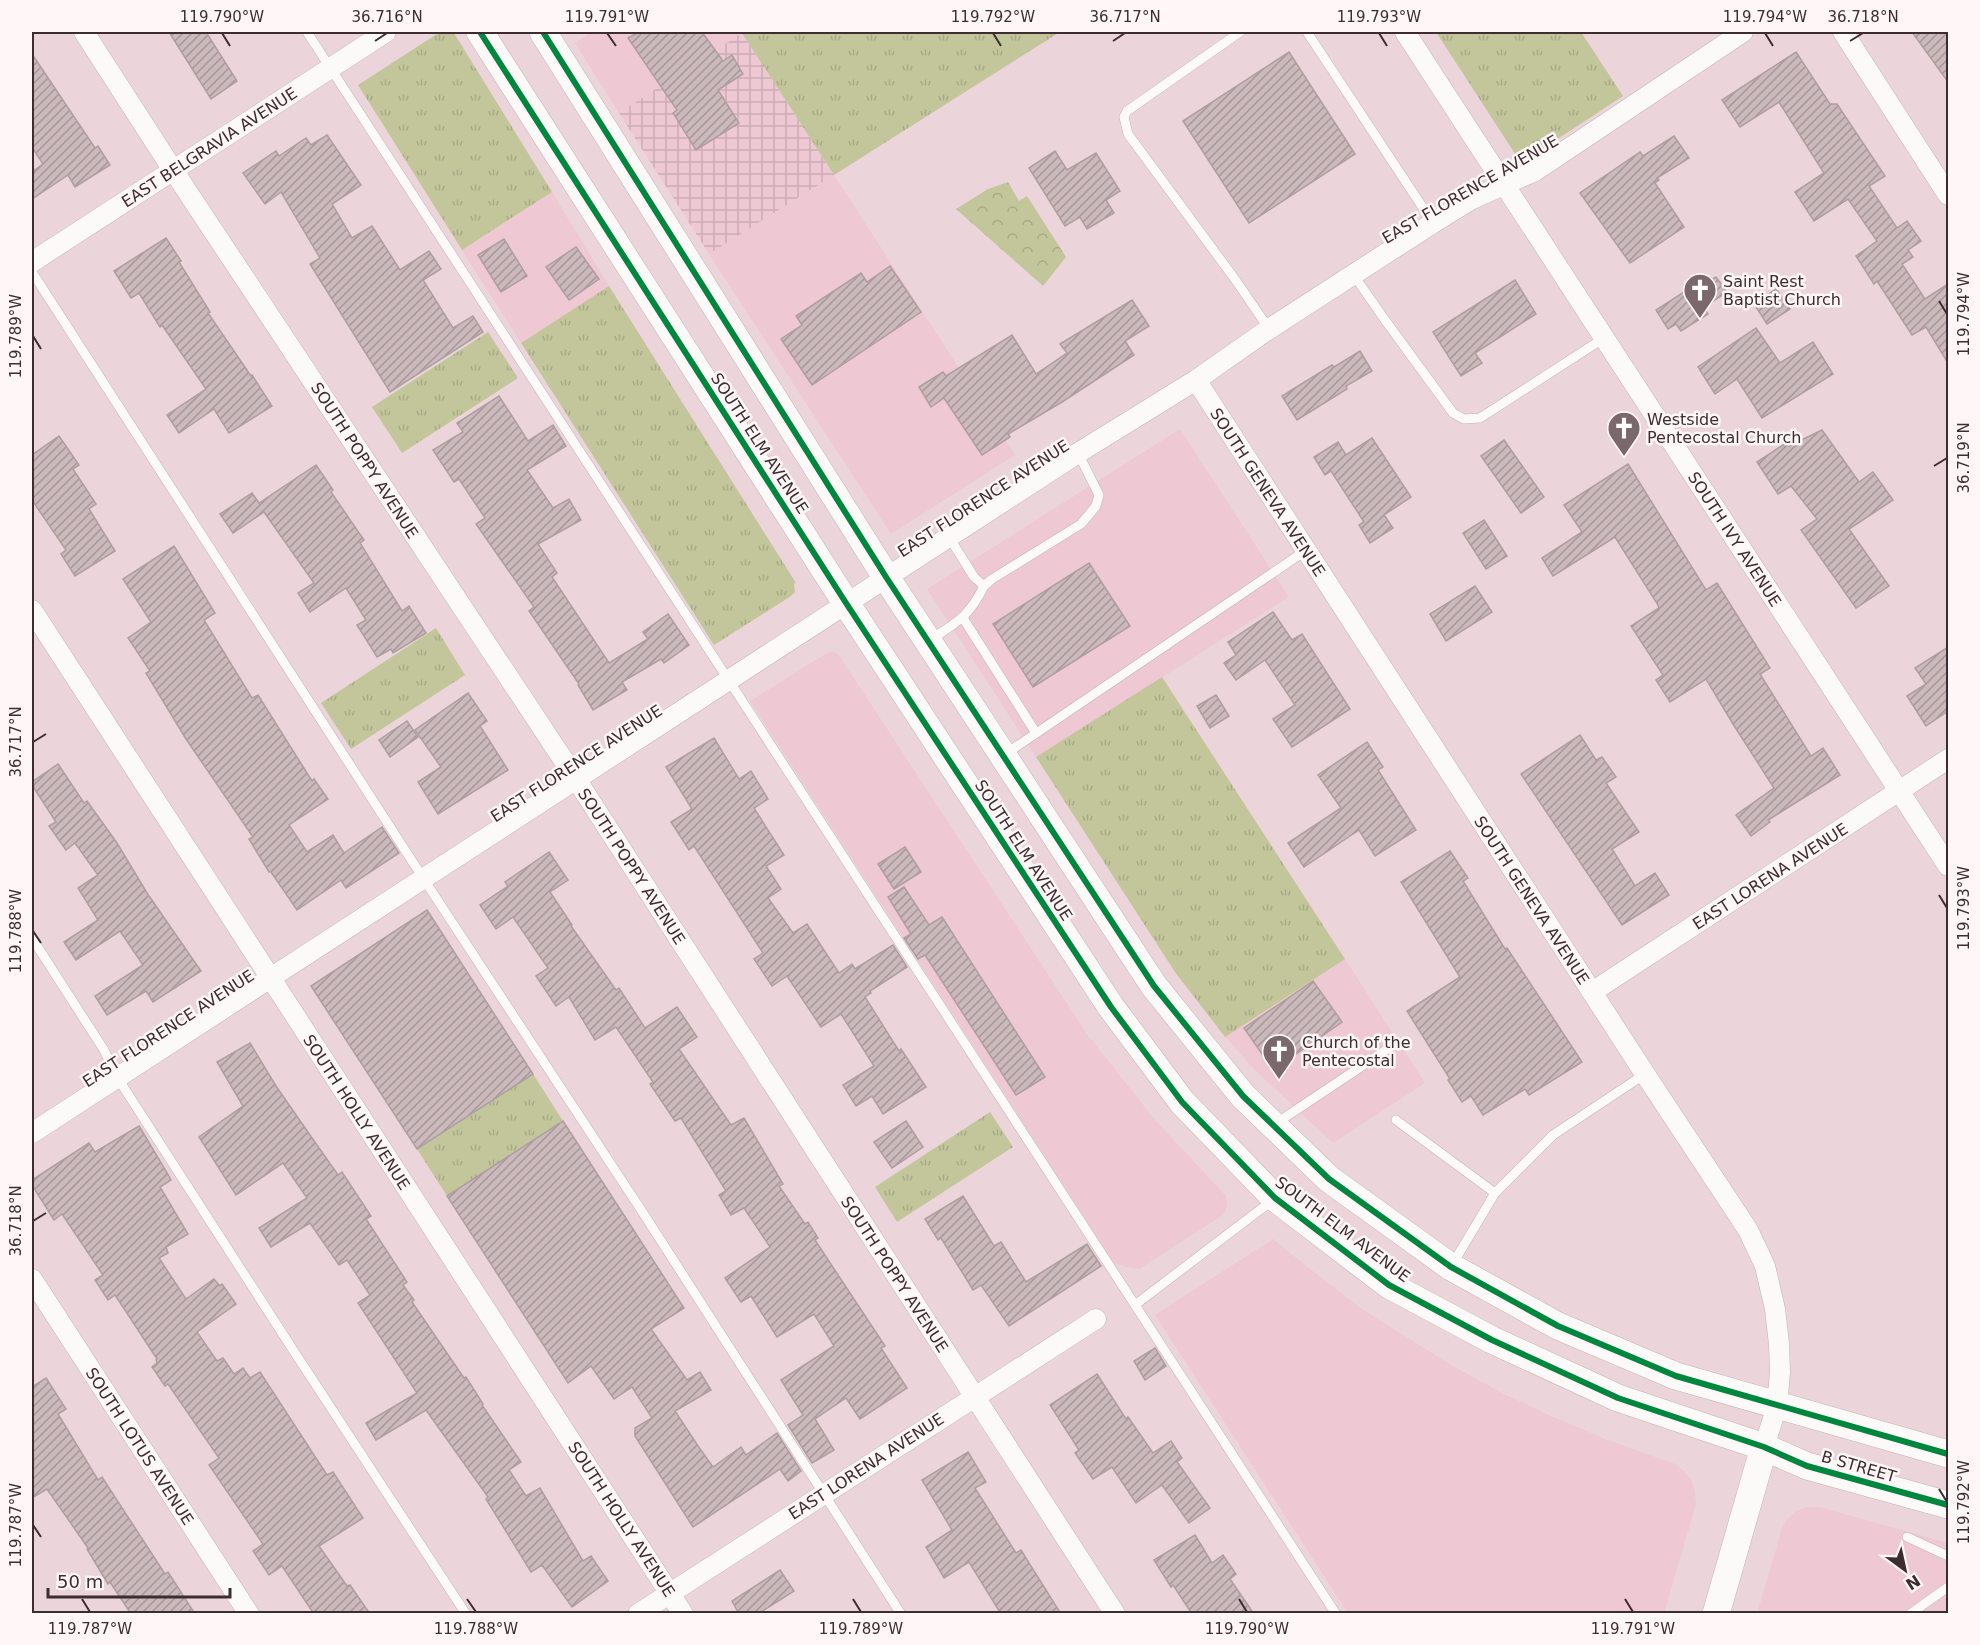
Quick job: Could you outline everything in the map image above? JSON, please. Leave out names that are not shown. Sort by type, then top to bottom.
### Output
[{"type":"main road","name":"SOUTH ELM AVENUE","points":[[480,32],[846,603],[1111,1007],[1182,1102],[1275,1198],[1389,1285],[1492,1340],[1618,1398],[1764,1447]]},
{"type":"main road","name":"SOUTH ELM AVENUE","points":[[543,32],[886,577],[1154,986],[1243,1096],[1329,1179],[1451,1267],[1558,1326],[1676,1376],[1777,1406]]},
{"type":"main road","points":[[1777,1406],[1948,1454]]},
{"type":"main road","points":[[1716,1614],[1764,1447]]},
{"type":"main road","name":"B STREET","points":[[1764,1447],[1803,1465],[1948,1505]]},
{"type":"street","name":"SOUTH POPPY AVENUE","points":[[84,32],[576,779],[1115,1614]]},
{"type":"street","name":"EAST BELGRAVIA AVENUE","points":[[32,262],[386,32]]},
{"type":"street","name":"SOUTH IVY AVENUE","points":[[1405,32],[1948,866]]},
{"type":"street","name":"EAST FLORENCE AVENUE","points":[[32,1133],[886,577],[1196,380],[1353,274],[1472,200],[1535,171],[1743,32]]},
{"type":"street","points":[[1843,32],[1948,195]]},
{"type":"street","name":"SOUTH GENEVA AVENUE","points":[[1196,380],[1748,1230],[1765,1266],[1775,1309],[1779,1344],[1777,1406],[1764,1447]]},
{"type":"street","name":"SOUTH HOLLY AVENUE","points":[[32,610],[683,1614]]},
{"type":"street","name":"EAST LORENA AVENUE","points":[[1592,992],[1948,759]]},
{"type":"street","name":"SOUTH LOTUS AVENUE","points":[[32,1279],[249,1614]]},
{"type":"street","name":"EAST LORENA AVENUE","points":[[638,1614],[1096,1319]]},
{"type":"lane","points":[[307,32],[1336,1614]]},
{"type":"lane","points":[[1240,32],[1127,111],[1124,117],[1128,134],[1269,329]]},
{"type":"lane","points":[[1307,32],[1433,223]]},
{"type":"lane","points":[[32,272],[901,1614]]},
{"type":"lane","points":[[1353,274],[1453,412],[1464,420],[1480,418],[1604,338]]},
{"type":"lane","points":[[928,641],[963,618],[975,606],[984,586],[992,579],[1081,524],[1096,507],[1099,495],[1078,453]]},
{"type":"lane","points":[[948,537],[974,577],[984,586]]},
{"type":"lane","points":[[1003,756],[1305,551]]},
{"type":"lane","points":[[963,618],[1036,733]]},
{"type":"lane","points":[[32,938],[104,1050],[117,1077],[466,1614]]},
{"type":"lane","points":[[1274,1125],[1395,1044]]},
{"type":"lane","points":[[1451,1267],[1495,1193],[1553,1135],[1645,1074]]},
{"type":"lane","points":[[1396,1120],[1495,1193]]},
{"type":"lane","points":[[1135,1305],[1275,1198]]},
{"type":"lane","points":[[1907,1537],[1948,1556]]},
{"type":"lane","points":[[1910,1614],[1948,1587]]},
{"type":"shaded area","points":[[592,32],[744,32],[619,113],[575,43]]},
{"type":"shaded area","points":[[742,33],[834,175],[709,254],[619,113]]},
{"type":"shaded area","points":[[834,175],[1015,455],[891,534],[709,254]]},
{"type":"shaded area","points":[[552,192],[609,286],[521,343],[462,250]]},
{"type":"shaded area","points":[[1180,429],[1289,597],[1036,757],[927,589]]},
{"type":"shaded area","points":[[832,651],[838,654],[1087,1034],[1156,1121],[1226,1196],[1227,1206],[1223,1215],[1139,1269],[1114,1263],[750,701]]},
{"type":"shaded area","points":[[1345,959],[1425,1083],[1333,1143],[1256,1071],[1225,1037]]},
{"type":"shaded area","points":[[1273,1239],[1365,1311],[1451,1365],[1549,1415],[1605,1439],[1675,1464],[1684,1471],[1695,1491],[1696,1504],[1664,1613],[1348,1613],[1155,1315]]},
{"type":"shaded area","points":[[1807,1507],[1819,1507],[1948,1543],[1948,1613],[1757,1614],[1782,1528],[1795,1512]]},
{"type":"green space","points":[[440,32],[454,33],[552,192],[462,250],[358,85]]},
{"type":"green space","points":[[1060,32],[834,175],[742,33]]},
{"type":"green space","points":[[1436,32],[1581,32],[1623,96],[1521,163]]},
{"type":"green space","points":[[1008,182],[1019,201],[1027,196],[1066,257],[1043,286],[956,209],[988,189]]},
{"type":"green space","points":[[609,286],[796,583],[794,584],[795,592],[791,596],[714,645],[521,343]]},
{"type":"green space","points":[[488,332],[518,378],[402,453],[372,407]]},
{"type":"green space","points":[[436,628],[465,675],[351,749],[321,703]]},
{"type":"green space","points":[[1162,677],[1345,959],[1225,1037],[1175,972],[1036,757]]},
{"type":"green space","points":[[533,1074],[563,1121],[447,1196],[417,1149]]},
{"type":"green space","points":[[990,1112],[1013,1147],[897,1222],[875,1187]]},
{"type":"building","points":[[169,32],[206,32],[237,81],[211,99]]},
{"type":"building","points":[[639,32],[702,32],[723,61],[732,55],[743,74],[718,90],[739,123],[696,150],[673,113],[677,110],[628,38]]},
{"type":"building","points":[[1912,32],[1948,32],[1948,82]]},
{"type":"building","points":[[1289,52],[1355,154],[1249,223],[1183,121]]},
{"type":"building","points":[[1796,52],[1830,104],[1837,104],[1885,176],[1869,186],[1897,228],[1907,221],[1921,241],[1908,250],[1913,257],[1902,264],[1925,299],[1948,284],[1948,363],[1926,327],[1912,335],[1877,281],[1874,284],[1856,256],[1877,241],[1848,199],[1814,221],[1795,192],[1824,173],[1779,102],[1740,127],[1722,100]]},
{"type":"building","points":[[32,54],[95,148],[98,146],[110,165],[75,187],[68,175],[32,199],[32,172],[43,164],[32,147]]},
{"type":"building","points":[[327,135],[361,185],[332,204],[352,238],[372,226],[400,270],[429,251],[441,269],[423,280],[453,328],[473,316],[483,332],[390,392],[310,264],[320,258],[281,192],[265,204],[243,173],[276,151],[279,156],[306,138],[311,145]]},
{"type":"building","points":[[1674,136],[1689,158],[1657,178],[1659,180],[1655,183],[1684,227],[1630,263],[1580,193],[1640,152],[1643,156]]},
{"type":"building","points":[[1055,151],[1067,170],[1096,153],[1120,191],[1106,200],[1114,213],[1087,229],[1080,217],[1065,226],[1029,168]]},
{"type":"building","points":[[166,238],[210,312],[208,313],[272,406],[229,433],[214,409],[179,433],[167,415],[206,389],[162,325],[160,327],[139,293],[131,298],[114,271]]},
{"type":"building","points":[[504,239],[527,276],[501,292],[478,255]]},
{"type":"building","points":[[576,247],[599,279],[569,300],[546,267]]},
{"type":"building","points":[[890,266],[921,312],[812,385],[781,339],[802,325],[796,316],[861,273],[867,282]]},
{"type":"building","points":[[1716,277],[1727,292],[1704,307],[1708,314],[1681,331],[1676,324],[1668,329],[1656,310],[1687,290],[1692,292]]},
{"type":"building","points":[[1515,280],[1536,314],[1475,353],[1482,363],[1461,376],[1433,332]]},
{"type":"building","points":[[1776,289],[1790,309],[1767,324],[1754,304]]},
{"type":"building","points":[[1132,300],[1149,326],[1125,341],[1134,355],[1008,434],[1010,437],[982,455],[944,398],[931,407],[919,387],[943,372],[946,376],[1012,335],[1036,374],[1067,353],[1060,344]]},
{"type":"building","points":[[1756,328],[1780,363],[1813,342],[1833,374],[1762,418],[1737,379],[1715,394],[1698,367]]},
{"type":"building","points":[[1360,351],[1372,371],[1297,420],[1282,396],[1332,365],[1334,367]]},
{"type":"building","points":[[499,396],[528,441],[553,425],[566,446],[527,470],[553,508],[569,499],[581,520],[538,544],[557,573],[552,577],[609,663],[648,639],[643,632],[668,614],[689,645],[664,663],[661,659],[622,682],[627,690],[593,710],[579,684],[529,611],[534,607],[476,524],[485,518],[459,479],[454,482],[433,450],[463,432],[457,423]]},
{"type":"building","points":[[1822,430],[1859,482],[1873,472],[1893,500],[1849,529],[1889,586],[1856,608],[1801,530],[1817,519],[1791,486],[1778,494],[1757,462],[1786,443],[1789,446]]},
{"type":"building","points":[[59,436],[79,465],[73,469],[96,504],[89,509],[115,551],[75,576],[61,554],[66,550],[32,500],[32,455]]},
{"type":"building","points":[[1372,438],[1411,497],[1384,515],[1393,528],[1370,543],[1359,525],[1364,522],[1331,471],[1325,475],[1314,457],[1338,442],[1346,455]]},
{"type":"building","points":[[1504,440],[1544,497],[1521,513],[1481,456]]},
{"type":"building","points":[[1628,464],[1706,590],[1717,583],[1770,668],[1760,674],[1811,756],[1823,748],[1840,775],[1768,820],[1770,822],[1751,836],[1736,815],[1774,788],[1706,679],[1670,702],[1656,680],[1663,675],[1631,626],[1659,608],[1615,537],[1553,576],[1542,558],[1582,532],[1564,505]]},
{"type":"building","points":[[316,465],[333,490],[331,492],[364,540],[360,543],[402,611],[409,606],[426,633],[393,653],[391,649],[377,657],[357,625],[366,620],[346,588],[310,612],[298,593],[314,583],[264,512],[233,533],[220,514],[252,493],[259,503]]},
{"type":"building","points":[[1484,520],[1507,556],[1486,569],[1463,533]]},
{"type":"building","points":[[174,546],[215,613],[204,620],[252,698],[258,695],[312,781],[314,779],[328,799],[289,825],[307,852],[333,835],[344,853],[382,827],[399,853],[346,888],[341,880],[297,910],[269,872],[249,839],[253,837],[186,739],[146,673],[150,671],[128,638],[151,622],[123,579]]},
{"type":"building","points":[[1089,563],[1130,626],[1033,687],[993,624]]},
{"type":"building","points":[[1475,586],[1492,612],[1446,641],[1430,614]]},
{"type":"building","points":[[1273,612],[1292,640],[1302,634],[1350,709],[1292,747],[1273,719],[1295,705],[1265,660],[1236,680],[1224,663],[1236,655],[1228,642]]},
{"type":"building","points":[[1948,647],[1948,711],[1926,726],[1907,696],[1926,684],[1915,668]]},
{"type":"building","points":[[468,693],[487,721],[480,726],[508,770],[438,814],[418,782],[441,767],[415,730]]},
{"type":"building","points":[[1216,695],[1229,716],[1210,728],[1197,706]]},
{"type":"building","points":[[407,721],[418,737],[390,757],[379,740]]},
{"type":"building","points":[[1580,735],[1596,760],[1602,757],[1616,777],[1606,783],[1639,832],[1612,849],[1635,886],[1655,873],[1669,895],[1622,925],[1521,774]]},
{"type":"building","points":[[714,738],[739,779],[751,771],[768,799],[754,808],[784,855],[766,866],[781,889],[768,898],[793,933],[807,924],[839,973],[852,964],[855,969],[893,945],[907,967],[870,991],[871,993],[865,997],[899,1051],[901,1049],[926,1087],[883,1114],[872,1096],[856,1106],[843,1085],[874,1066],[841,1014],[821,1027],[787,976],[772,986],[754,959],[763,953],[694,846],[689,850],[671,822],[692,809],[666,767]]},
{"type":"building","points":[[1367,742],[1383,767],[1378,770],[1416,830],[1375,856],[1359,830],[1304,867],[1288,843],[1341,808],[1318,775]]},
{"type":"building","points":[[58,764],[84,803],[87,801],[117,843],[147,893],[201,971],[153,1002],[146,991],[107,1015],[95,996],[143,965],[120,931],[76,960],[64,942],[98,920],[78,888],[98,875],[75,843],[66,850],[49,826],[56,822],[32,785],[32,782]]},
{"type":"building","points":[[905,847],[921,872],[894,889],[878,864]]},
{"type":"building","points":[[1450,851],[1468,878],[1463,881],[1505,949],[1507,948],[1582,1062],[1529,1095],[1525,1089],[1483,1115],[1471,1096],[1462,1102],[1407,1011],[1460,977],[1401,882]]},
{"type":"building","points":[[549,852],[568,880],[550,892],[571,926],[616,990],[619,988],[645,1028],[677,1007],[697,1037],[679,1049],[731,1125],[744,1118],[783,1184],[779,1186],[805,1224],[808,1222],[818,1238],[815,1240],[885,1346],[881,1348],[907,1388],[860,1419],[846,1398],[815,1419],[834,1450],[812,1463],[788,1425],[803,1415],[781,1380],[834,1346],[814,1314],[777,1337],[751,1296],[741,1302],[725,1278],[770,1247],[744,1208],[731,1215],[719,1195],[726,1191],[681,1118],[675,1121],[650,1084],[653,1082],[616,1027],[595,1040],[569,997],[556,1006],[536,976],[548,968],[513,917],[496,929],[480,905],[508,886],[505,882]]},
{"type":"building","points":[[904,887],[929,925],[942,917],[1045,1077],[1016,1095],[925,955],[918,959],[904,938],[911,934],[888,897]]},
{"type":"building","points":[[427,910],[533,1074],[417,1149],[311,986]]},
{"type":"building","points":[[1313,981],[1342,1022],[1273,1070],[1244,1028]]},
{"type":"building","points":[[250,1043],[312,1138],[338,1175],[342,1172],[371,1216],[366,1219],[407,1282],[403,1285],[414,1300],[412,1302],[464,1378],[466,1377],[521,1462],[509,1470],[526,1496],[540,1488],[583,1561],[591,1556],[608,1581],[572,1607],[542,1565],[531,1572],[486,1499],[488,1497],[426,1410],[376,1440],[366,1423],[417,1393],[358,1303],[370,1295],[347,1260],[339,1265],[310,1223],[271,1247],[259,1228],[307,1198],[283,1163],[236,1195],[199,1137],[243,1106],[217,1062]]},
{"type":"building","points":[[563,1121],[684,1308],[651,1329],[687,1380],[700,1372],[711,1390],[675,1411],[698,1446],[713,1467],[741,1447],[746,1455],[777,1433],[801,1471],[788,1481],[780,1469],[693,1527],[635,1436],[635,1428],[652,1418],[632,1387],[614,1399],[591,1366],[568,1383],[447,1196]]},
{"type":"building","points":[[906,1121],[923,1147],[892,1168],[874,1142]]},
{"type":"building","points":[[139,1126],[171,1180],[160,1187],[188,1234],[166,1247],[168,1253],[159,1258],[186,1299],[214,1279],[220,1286],[222,1284],[236,1304],[197,1332],[217,1361],[223,1358],[234,1374],[243,1368],[250,1378],[260,1372],[327,1475],[333,1472],[363,1518],[319,1546],[370,1614],[314,1614],[282,1566],[269,1575],[253,1551],[263,1544],[209,1465],[219,1458],[168,1384],[165,1386],[152,1367],[157,1363],[157,1359],[115,1295],[108,1300],[95,1280],[103,1275],[62,1214],[54,1220],[32,1185],[32,1180],[89,1143],[95,1152]]},
{"type":"building","points":[[963,1196],[994,1246],[1001,1242],[1026,1282],[1087,1244],[1101,1266],[1009,1326],[981,1285],[973,1290],[941,1238],[938,1240],[925,1219]]},
{"type":"building","points":[[1155,1348],[1166,1366],[1145,1380],[1134,1361]]},
{"type":"building","points":[[1097,1374],[1126,1419],[1128,1417],[1153,1453],[1171,1441],[1182,1458],[1177,1462],[1210,1508],[1189,1523],[1162,1485],[1136,1503],[1112,1467],[1093,1479],[1075,1453],[1079,1450],[1050,1405]]},
{"type":"building","points":[[46,1378],[66,1409],[58,1414],[98,1480],[102,1477],[165,1574],[168,1572],[195,1614],[131,1614],[110,1582],[108,1584],[88,1548],[47,1489],[32,1498],[32,1387]]},
{"type":"building","points":[[968,1452],[986,1482],[975,1488],[1016,1553],[1021,1550],[1061,1614],[1001,1614],[969,1562],[944,1578],[926,1547],[952,1530],[922,1480]]},
{"type":"building","points":[[1195,1535],[1212,1563],[1223,1555],[1236,1574],[1230,1579],[1254,1614],[1192,1614],[1173,1585],[1171,1587],[1154,1560]]},
{"type":"building","points":[[780,1570],[794,1591],[758,1614],[739,1614],[732,1601]]},
{"type":"cycle path","points":[[480,32],[846,603],[1111,1007],[1182,1102],[1275,1198],[1389,1285],[1492,1340],[1618,1398],[1764,1447],[1807,1466],[1948,1505]]},
{"type":"cycle path","points":[[543,32],[886,577],[1154,986],[1243,1096],[1329,1179],[1451,1267],[1558,1326],[1676,1376],[1948,1454]]},
{"type":"place","name":"Saint Rest Baptist Church","points":[[1700,319]]},
{"type":"place","name":"Westside Pentecostal Church","points":[[1624,457]]},
{"type":"place","name":"Church of the Pentecostal","points":[[1279,1080]]}]
